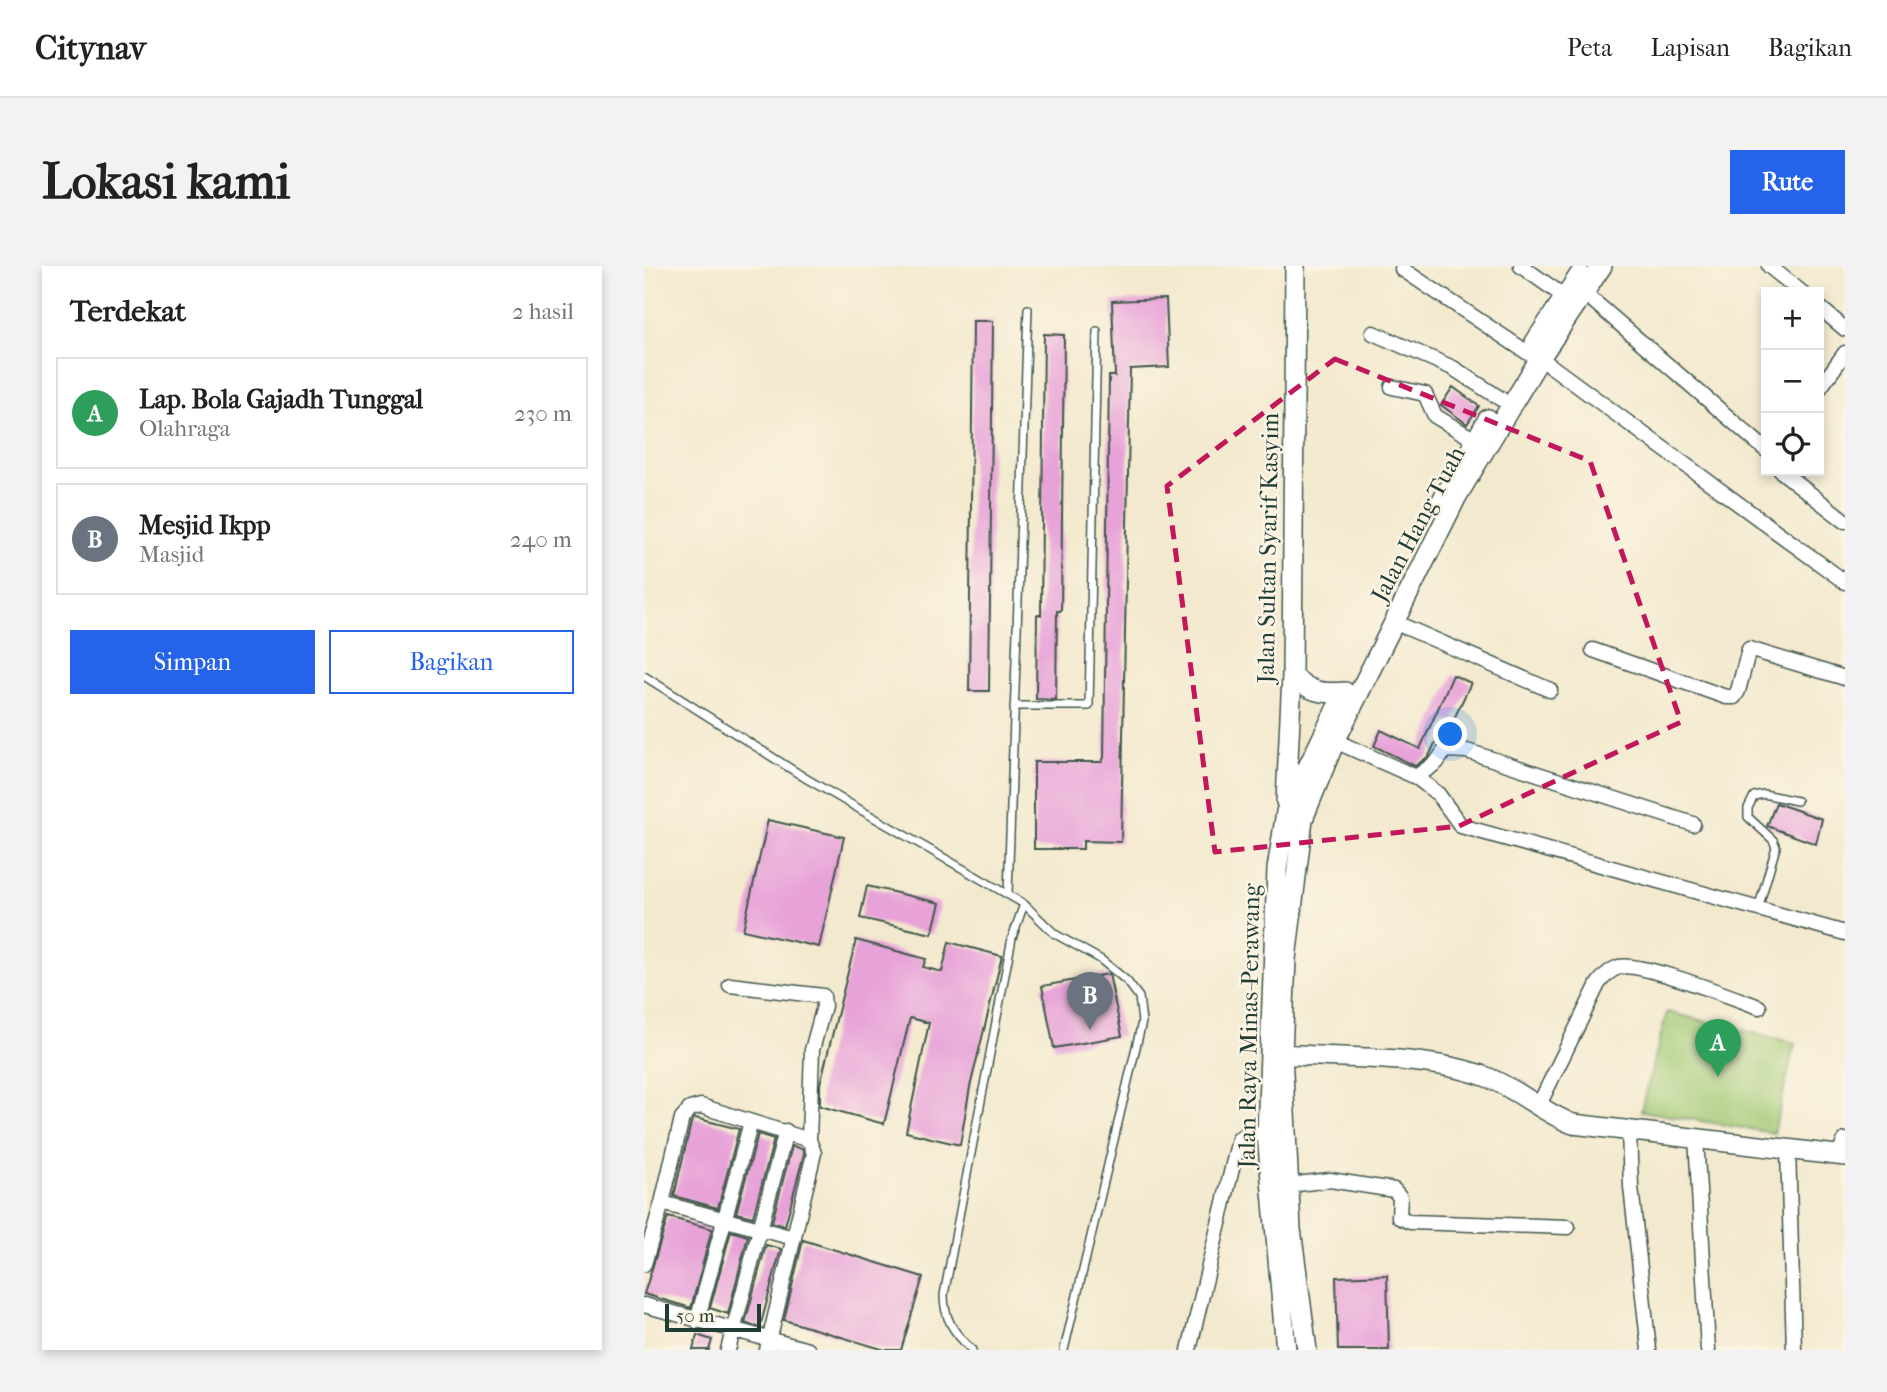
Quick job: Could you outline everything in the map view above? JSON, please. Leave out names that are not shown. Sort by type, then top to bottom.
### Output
[{"type":"main road","name":"Jalan Sultan Syarif Kasyim","points":[[1294,815],[1292,675],[1295,266]]},
{"type":"main road","name":"Jalan Hang Tuah","points":[[1574,298],[1586,266]]},
{"type":"main road","name":"Jalan Hang Tuah","points":[[1294,815],[1345,692],[1392,607],[1453,476],[1501,398],[1574,298],[1602,266]]},
{"type":"main road","name":"Jalan Hang Tuah","points":[[1294,815],[1335,741],[1457,496],[1534,356]]},
{"type":"main road","points":[[1292,675],[1302,685],[1321,694],[1345,692]]},
{"type":"main road","name":"Jalan Raya Minas-Perawang","points":[[1286,1350],[1275,1134],[1277,869],[1294,815]]},
{"type":"main road","name":"Jalan Raya Minas-Perawang","points":[[1294,815],[1282,1054],[1275,1134],[1289,1185],[1307,1350]]},
{"type":"main road","points":[[1282,1054],[1409,1062],[1480,1074],[1509,1085],[1538,1107],[1573,1124],[1788,1149],[1843,1151]]},
{"type":"street","points":[[1521,266],[1574,298],[1761,446]]},
{"type":"street","points":[[1769,266],[1795,287]]},
{"type":"street","points":[[1402,269],[1534,356],[1845,582]]},
{"type":"street","points":[[1824,311],[1845,329]]},
{"type":"street","points":[[1373,333],[1453,368],[1501,398]]},
{"type":"street","points":[[1824,382],[1845,353]]},
{"type":"street","points":[[1392,387],[1425,394],[1436,415],[1475,440]]},
{"type":"street","points":[[1788,476],[1845,521]]},
{"type":"street","points":[[1394,622],[1550,690]]},
{"type":"street","points":[[1594,650],[1726,697],[1734,697],[1738,691],[1749,649],[1845,678]]},
{"type":"street","points":[[1335,741],[1416,777],[1434,791],[1461,826],[1845,933]]},
{"type":"street","points":[[1416,777],[1437,762],[1445,750],[1467,751],[1693,824]]},
{"type":"street","points":[[1538,1107],[1598,984],[1605,975],[1618,967],[1645,970],[1759,1007]]},
{"type":"street","points":[[730,985],[823,996],[824,1006],[812,1050],[809,1140],[814,1153],[769,1345]]},
{"type":"street","points":[[644,1264],[682,1118],[690,1109],[701,1106],[809,1140]]},
{"type":"street","points":[[697,1321],[751,1122]]},
{"type":"street","points":[[728,1350],[786,1131]]},
{"type":"street","points":[[1629,1131],[1631,1187],[1649,1350]]},
{"type":"street","points":[[1189,1350],[1239,1139],[1247,1132],[1275,1134]]},
{"type":"street","points":[[1696,1137],[1707,1350]]},
{"type":"street","points":[[1788,1149],[1794,1350]]},
{"type":"street","points":[[1289,1185],[1330,1180],[1394,1190],[1400,1197],[1399,1217],[1410,1222],[1568,1227]]},
{"type":"street","points":[[662,1203],[794,1238]]},
{"type":"street","points":[[644,1305],[733,1330],[769,1345],[806,1350]]},
{"type":"lane","points":[[1007,894],[1028,309]]},
{"type":"lane","points":[[1014,706],[1088,706],[1097,331]]},
{"type":"lane","points":[[644,676],[807,779],[1024,904],[1055,934],[1100,959],[1127,981],[1139,997],[1142,1022],[1064,1350]]},
{"type":"lane","points":[[1757,910],[1776,847],[1773,840],[1748,817],[1750,801],[1754,796],[1764,794],[1797,801]]},
{"type":"lane","points":[[972,1350],[952,1329],[944,1313],[944,1295],[1012,938],[1024,904]]},
{"type":"highlighted area","points":[[1335,359],[1590,461],[1681,722],[1459,826],[1215,852],[1167,486]]},
{"type":"green space","points":[[1667,1012],[1795,1043],[1774,1133],[1641,1111]]},
{"type":"building","points":[[1166,299],[1169,367],[1130,369],[1121,842],[1083,841],[1083,849],[1034,849],[1034,762],[1102,762],[1104,757],[1109,376],[1115,376],[1112,301]]},
{"type":"building","points":[[973,321],[993,321],[989,691],[969,691]]},
{"type":"building","points":[[1044,334],[1064,335],[1061,611],[1057,611],[1056,700],[1036,699],[1037,615],[1041,615]]},
{"type":"building","points":[[1453,387],[1479,406],[1467,424],[1441,405]]},
{"type":"building","points":[[1453,675],[1471,683],[1452,723],[1446,720],[1429,756],[1415,766],[1374,746],[1381,730],[1420,749]]},
{"type":"building","points":[[1776,803],[1822,819],[1816,844],[1767,826]]},
{"type":"building","points":[[768,820],[844,837],[819,947],[743,930]]},
{"type":"building","points":[[867,886],[940,903],[932,934],[860,918]]},
{"type":"building","points":[[856,940],[926,959],[923,967],[942,972],[949,942],[1002,956],[970,1087],[960,1145],[906,1132],[929,1023],[910,1018],[884,1124],[820,1106],[820,1084]]},
{"type":"building","points":[[1109,974],[1122,1036],[1054,1048],[1042,986]]},
{"type":"building","points":[[695,1118],[739,1129],[718,1208],[674,1196],[691,1123]]},
{"type":"building","points":[[758,1134],[774,1139],[753,1217],[736,1213]]},
{"type":"building","points":[[792,1146],[802,1149],[804,1154],[785,1226],[772,1222]]},
{"type":"building","points":[[668,1217],[712,1229],[691,1308],[644,1294]]},
{"type":"building","points":[[731,1231],[748,1236],[728,1314],[710,1308]]},
{"type":"building","points":[[803,1240],[923,1277],[901,1350],[885,1350],[784,1320]]},
{"type":"building","points":[[766,1245],[781,1249],[760,1327],[745,1323]]},
{"type":"building","points":[[1387,1275],[1389,1350],[1338,1350],[1336,1277]]},
{"type":"building","points":[[697,1335],[712,1340],[709,1350],[693,1350]]},
{"type":"place","name":"Mesjid Ikpp","points":[[1090,1030]]},
{"type":"place","name":"Lap. Bola Gajadh Tunggal","points":[[1718,1077]]}]
